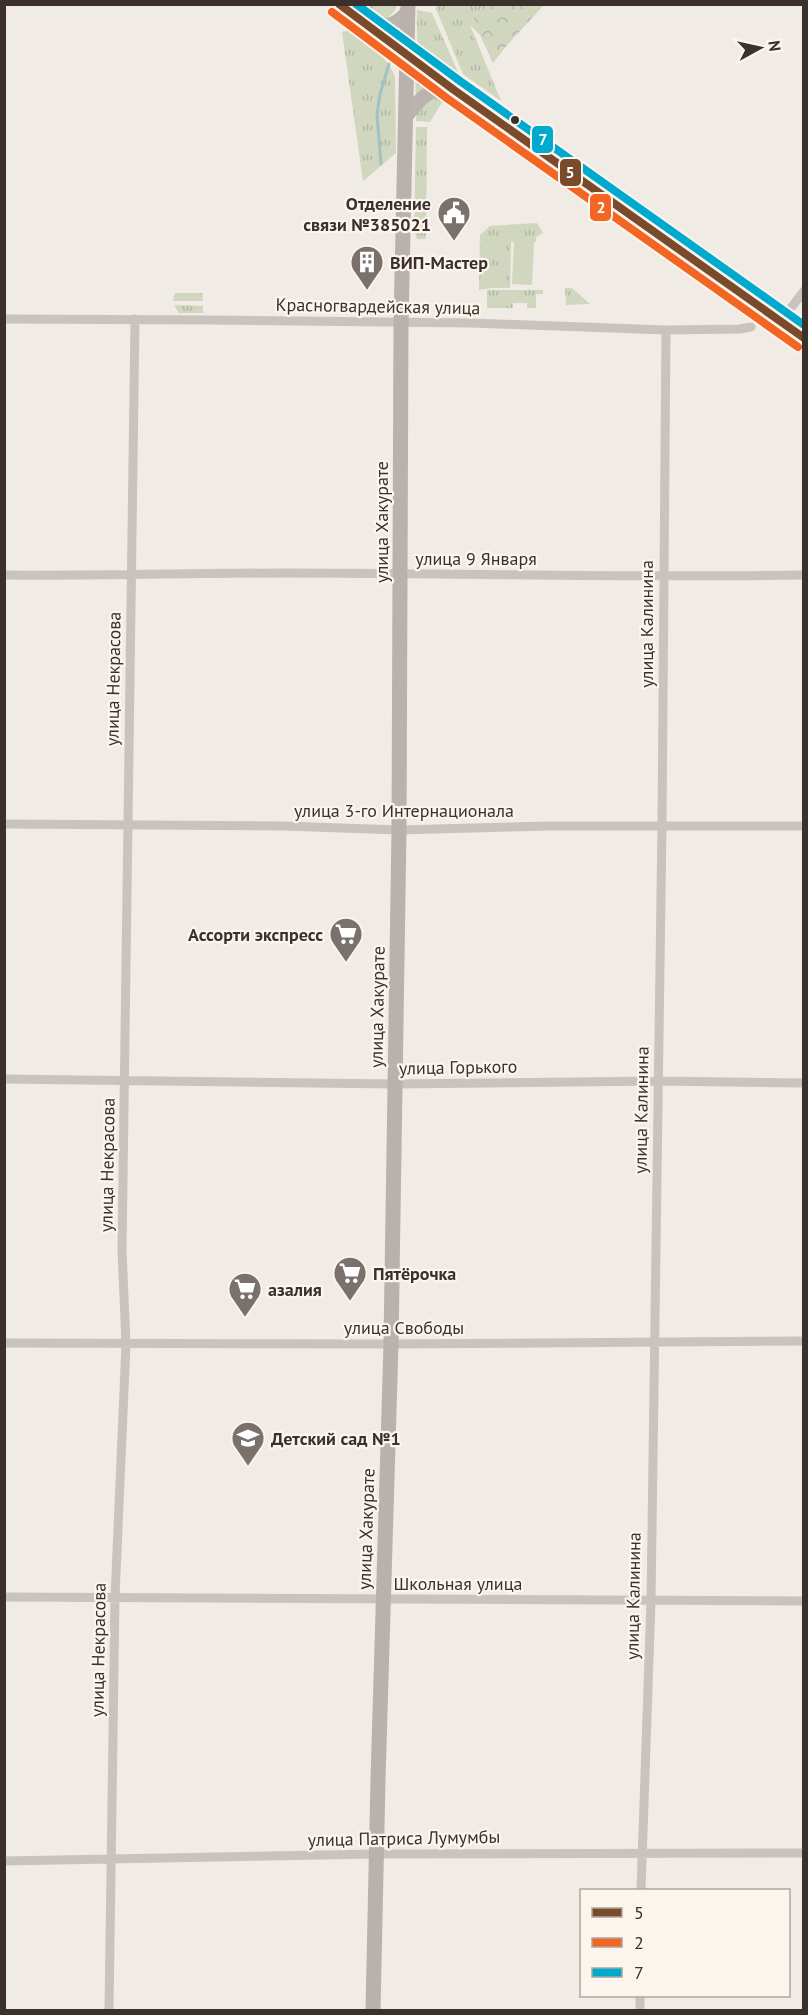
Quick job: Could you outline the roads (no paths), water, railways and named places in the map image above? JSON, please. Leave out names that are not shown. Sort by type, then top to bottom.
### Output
[{"type":"main road","points":[[338,4],[451,88],[804,338]]},
{"type":"main road","points":[[366,26],[386,26],[395,23],[408,8]]},
{"type":"main road","name":"улица Хакурате","points":[[373,2010],[392,1344],[399,830],[401,323],[408,8]]},
{"type":"main road","points":[[405,118],[422,97],[434,91],[451,88]]},
{"type":"street","points":[[780,322],[804,291]]},
{"type":"street","name":"Красногвардейская улица","points":[[4,319],[401,323],[666,330],[751,327]]},
{"type":"street","name":"улица Некрасова","points":[[109,2010],[115,1597],[126,1344],[122,1251],[135,319]]},
{"type":"street","name":"улица Калинина","points":[[641,1889],[651,1601],[662,825],[666,330]]},
{"type":"street","name":"улица 9 Января","points":[[4,575],[288,573],[663,577],[804,575]]},
{"type":"street","name":"улица 3-го Интернационала","points":[[4,824],[127,824],[399,830],[662,825],[804,826]]},
{"type":"street","name":"улица Горького","points":[[4,1078],[125,1082],[395,1084],[658,1081],[804,1083]]},
{"type":"street","name":"улица Свободы","points":[[4,1343],[392,1344],[804,1341]]},
{"type":"street","name":"Школьная улица","points":[[4,1597],[804,1601]]},
{"type":"street","name":"улица Патриса Лумумбы","points":[[4,1861],[376,1854],[804,1853]]},
{"type":"waterway","points":[[381,164],[377,114],[389,64]]},
{"type":"place","name":"Отделение связи №385021","points":[[454,242]]},
{"type":"place","name":"ВИП-Мастер","points":[[367,291]]},
{"type":"place","name":"Ассорти экспресс","points":[[346,963]]},
{"type":"place","name":"Пятёрочка","points":[[350,1302]]},
{"type":"place","name":"азалия","points":[[245,1318]]},
{"type":"place","name":"Детский сад №1","points":[[248,1467]]}]
